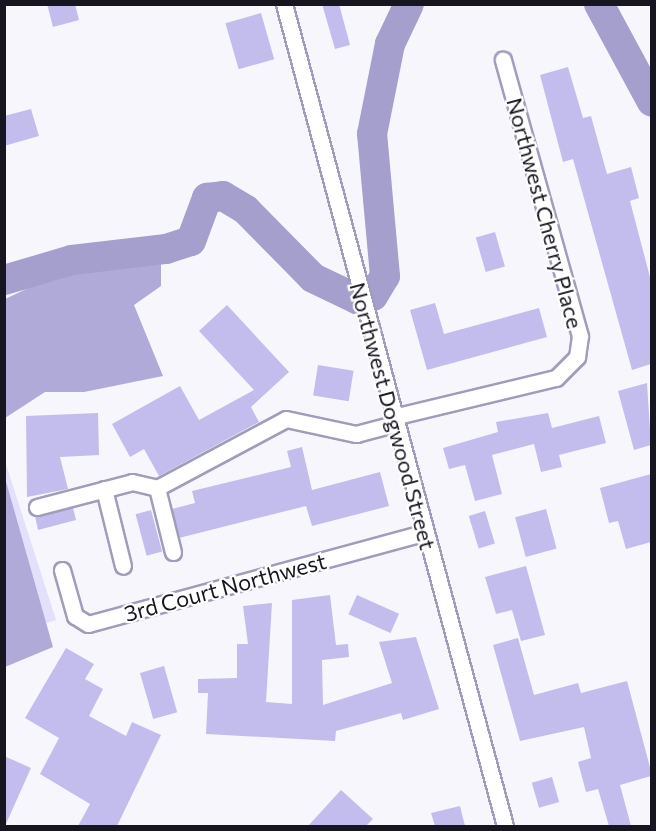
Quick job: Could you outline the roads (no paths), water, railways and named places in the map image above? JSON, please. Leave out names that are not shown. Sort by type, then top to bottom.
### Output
[{"type":"street","name":"Northwest Dogwood Street","points":[[284,4],[423,533],[505,826]]},
{"type":"street","name":"Northwest Cherry Place","points":[[393,421],[556,378],[572,366],[580,336],[503,60]]},
{"type":"street","points":[[37,507],[132,482],[156,488],[286,419],[356,434],[393,421]]},
{"type":"street","points":[[156,488],[173,552]]},
{"type":"street","points":[[104,489],[123,566]]},
{"type":"street","name":"3rd Court Northwest","points":[[62,570],[75,616],[88,624],[423,533]]},
{"type":"waterway","points":[[4,280],[72,260],[166,249],[191,241],[207,198],[223,196],[246,210],[313,278],[357,299],[373,296],[385,276],[372,134],[390,44],[409,4]]},
{"type":"waterway","points":[[599,4],[652,102]]}]
